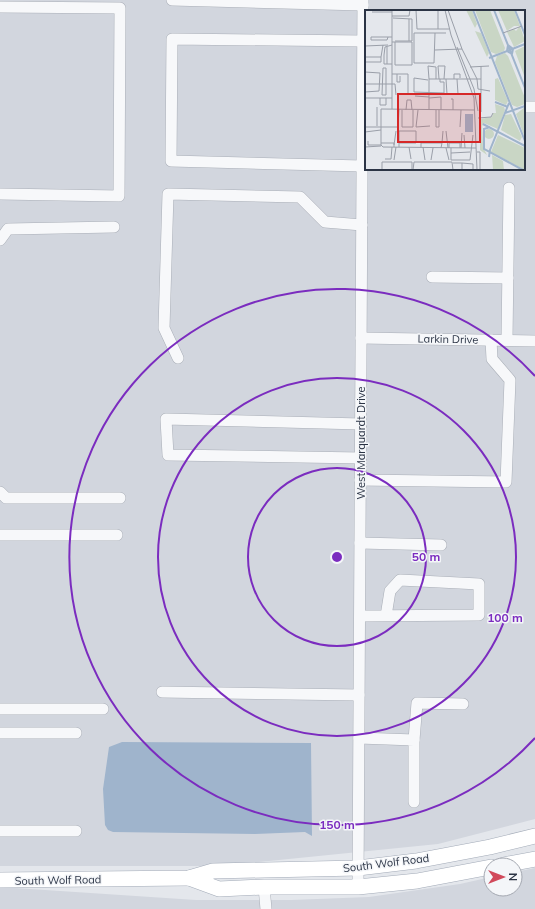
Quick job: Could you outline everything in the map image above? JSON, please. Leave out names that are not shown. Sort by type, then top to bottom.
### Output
[{"type":"main road","name":"South Wolf Road","points":[[0,880],[189,878],[213,871],[358,868],[416,860],[490,847],[535,836]]},
{"type":"main road","points":[[523,861],[535,859]]},
{"type":"main road","name":"South Wolf Road","points":[[189,878],[220,889],[264,887],[358,887],[417,881],[483,869]]},
{"type":"street","points":[[172,0],[363,2]]},
{"type":"street","name":"West Marquardt Drive","points":[[358,887],[364,89],[362,41],[363,2]]},
{"type":"street","points":[[0,7],[120,8],[119,196],[0,194]]},
{"type":"street","points":[[362,41],[172,39],[171,161],[363,160]]},
{"type":"street","points":[[507,340],[509,188]]},
{"type":"street","points":[[178,358],[164,328],[168,194],[300,197],[326,222],[362,225]]},
{"type":"street","points":[[0,240],[8,229],[114,227]]},
{"type":"street","points":[[432,277],[508,278]]},
{"type":"street","name":"Larkin Drive","points":[[361,338],[535,341]]},
{"type":"street","points":[[360,480],[506,482],[510,380],[492,359],[492,340]]},
{"type":"street","points":[[361,424],[166,419],[168,455],[361,458]]},
{"type":"street","points":[[0,492],[6,498],[120,498]]},
{"type":"street","points":[[0,535],[117,535]]},
{"type":"street","points":[[360,543],[441,545]]},
{"type":"street","points":[[360,616],[386,616],[479,615],[479,584],[400,580],[390,591],[386,616]]},
{"type":"street","points":[[162,692],[359,695]]},
{"type":"street","points":[[414,802],[414,740],[417,703],[463,704]]},
{"type":"street","points":[[0,709],[103,709]]},
{"type":"street","points":[[0,733],[76,733]]},
{"type":"street","points":[[359,738],[414,740]]},
{"type":"street","points":[[0,831],[76,831]]},
{"type":"street","points":[[264,887],[266,909]]},
{"type":"shaded area","points":[[0,0],[535,0],[535,819],[438,844],[218,866],[0,866]]},
{"type":"shaded area","points":[[535,868],[535,909],[0,909],[0,887],[196,900],[291,900],[369,897],[460,884],[483,879],[483,897],[523,897],[523,870]]},
{"type":"water","points":[[122,742],[311,743],[312,836],[305,832],[255,834],[113,832],[108,830],[105,825],[103,789],[109,747]]}]
